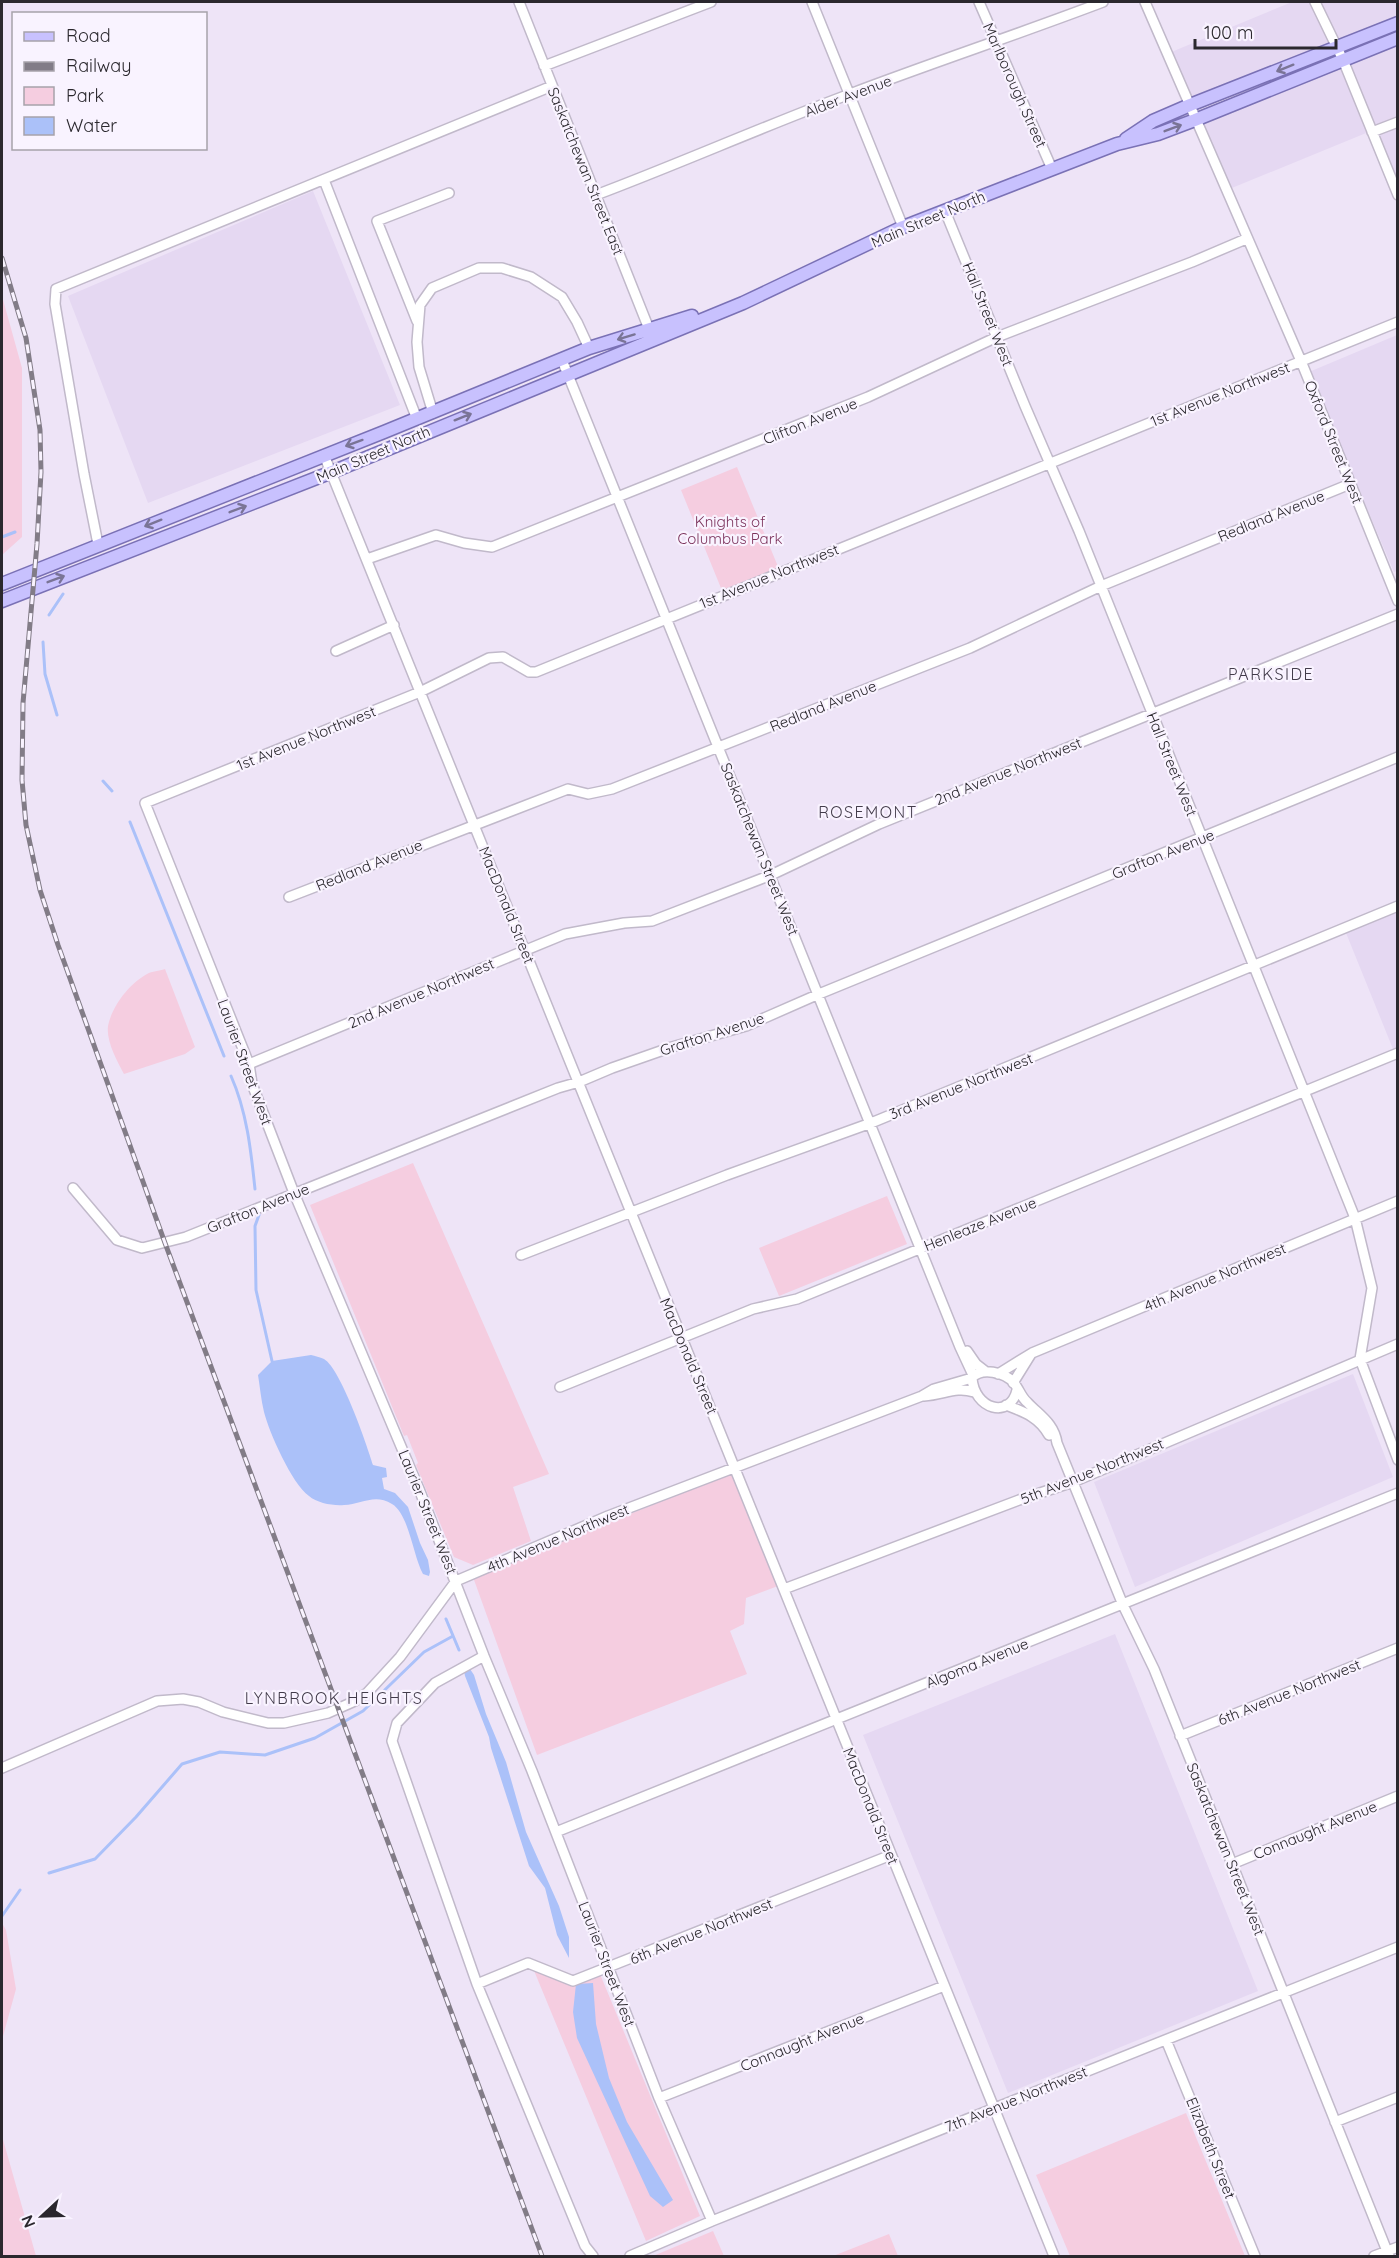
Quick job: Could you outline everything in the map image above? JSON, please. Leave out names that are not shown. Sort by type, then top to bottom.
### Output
[{"type":"main road","name":"Main Street North","points":[[1117,144],[1153,121],[1190,105],[1398,23]]},
{"type":"main road","name":"Main Street North","points":[[2,601],[332,472],[568,374],[651,335],[743,303],[903,227],[1117,144],[1158,134],[1195,120],[1398,38]]},
{"type":"main road","name":"Main Street North","points":[[2,584],[589,348],[651,335]]},
{"type":"street","name":"Saskatchewan Street East","points":[[519,2],[651,335]]},
{"type":"street","points":[[544,66],[711,2]]},
{"type":"street","points":[[812,2],[903,227]]},
{"type":"street","name":"Marlborough Street","points":[[979,2],[1052,169]]},
{"type":"street","name":"Alder Avenue","points":[[596,195],[687,161],[849,94],[996,43],[1103,2]]},
{"type":"street","name":"Oxford Street West","points":[[1145,2],[1300,361],[1395,586],[1398,601]]},
{"type":"street","points":[[1315,2],[1343,60],[1398,195]]},
{"type":"street","points":[[98,544],[55,304],[56,289],[552,86]]},
{"type":"street","points":[[1372,132],[1398,122]]},
{"type":"street","points":[[324,180],[417,419]]},
{"type":"street","points":[[418,323],[377,221],[449,193]]},
{"type":"street","name":"Hall Street West","points":[[945,211],[1101,586],[1355,1218],[1372,1288],[1360,1359]]},
{"type":"street","name":"Clifton Avenue","points":[[367,559],[436,535],[464,543],[492,547],[868,398],[997,337],[1246,239]]},
{"type":"street","points":[[433,412],[418,367],[420,305],[432,288],[479,268],[502,268],[531,277],[562,297],[589,348]]},
{"type":"street","name":"1st Avenue Northwest","points":[[145,803],[420,692],[489,658],[503,657],[529,672],[536,672],[1398,322]]},
{"type":"street","name":"Saskatchewan Street West","points":[[562,360],[973,1376]]},
{"type":"street","name":"MacDonald Street","points":[[324,454],[1054,2256]]},
{"type":"street","name":"Redland Avenue","points":[[289,897],[568,789],[588,794],[612,789],[970,648],[1101,586],[1350,483]]},
{"type":"street","name":"2nd Avenue Northwest","points":[[249,1064],[565,934],[624,923],[652,921],[771,874],[879,824],[1398,614]]},
{"type":"street","points":[[336,651],[394,625]]},
{"type":"street","name":"Grafton Avenue","points":[[73,1188],[117,1240],[142,1248],[186,1237],[558,1088],[672,1047],[746,1026],[819,994],[1398,758]]},
{"type":"street","name":"Laurier Street West","points":[[145,803],[249,1064],[252,1084],[294,1193],[456,1581],[659,2098],[712,2222]]},
{"type":"street","name":"3rd Avenue Northwest","points":[[521,1255],[727,1175],[871,1123],[1398,906]]},
{"type":"street","name":"Henleaze Avenue","points":[[560,1387],[753,1309],[797,1299],[1398,1053]]},
{"type":"street","name":"4th Avenue Northwest","points":[[998,1374],[1032,1353],[1398,1201]]},
{"type":"street","name":"Saskatchewan Street West","points":[[957,1337],[970,1356],[985,1371]]},
{"type":"street","name":"5th Avenue Northwest","points":[[784,1589],[1019,1500],[1073,1482],[1398,1344]]},
{"type":"street","points":[[1015,1386],[998,1374],[985,1371],[973,1376],[974,1392],[978,1399],[991,1407],[1006,1405],[1012,1401],[1015,1386],[1032,1353]]},
{"type":"street","points":[[1360,1359],[1398,1460]]},
{"type":"street","name":"4th Avenue Northwest","points":[[456,1581],[608,1516],[922,1396],[934,1389],[973,1376]]},
{"type":"street","name":"Saskatchewan Street West","points":[[1015,1386],[1028,1403],[1046,1418],[1056,1436],[1123,1605],[1154,1669],[1388,2254]]},
{"type":"street","name":"4th Avenue Northwest","points":[[922,1396],[938,1395],[958,1388],[974,1392]]},
{"type":"street","name":"Saskatchewan Street West","points":[[1006,1405],[1039,1420],[1057,1443]]},
{"type":"street","name":"Algoma Avenue","points":[[556,1832],[1398,1494]]},
{"type":"street","points":[[2,1768],[157,1701],[199,1702],[223,1712],[268,1723],[284,1723],[328,1713],[367,1693],[400,1657],[456,1581]]},
{"type":"street","name":"6th Avenue Northwest","points":[[1180,1736],[1398,1648]]},
{"type":"street","points":[[484,1656],[435,1683],[397,1723],[392,1741],[477,1984],[585,2246],[593,2256]]},
{"type":"street","name":"Connaught Avenue","points":[[1232,1864],[1398,1796]]},
{"type":"street","name":"6th Avenue Northwest","points":[[477,1984],[528,1963],[573,1981],[891,1856]]},
{"type":"street","name":"7th Avenue Northwest","points":[[633,2255],[1398,1947]]},
{"type":"street","name":"Connaught Avenue","points":[[659,2098],[944,1986]]},
{"type":"street","name":"Elizabeth Street","points":[[1166,2040],[1255,2256]]},
{"type":"street","points":[[1335,2122],[1398,2097]]},
{"type":"street","points":[[1374,2256],[1388,2254],[1398,2247]]},
{"type":"shaded area","points":[[1292,2],[1397,2],[1397,23],[1190,105],[1169,53]]},
{"type":"shaded area","points":[[1397,38],[1397,195],[1371,131],[1227,190],[1195,120]]},
{"type":"shaded area","points":[[313,191],[400,405],[148,503],[68,296]]},
{"type":"shaded area","points":[[1397,335],[1397,571],[1394,572],[1309,372]]},
{"type":"shaded area","points":[[1397,906],[1397,1053],[1395,1054],[1344,928]]},
{"type":"shaded area","points":[[1353,1374],[1393,1477],[1135,1587],[1094,1482]]},
{"type":"shaded area","points":[[1115,1634],[1258,1991],[1008,2093],[863,1735]]},
{"type":"green space","points":[[2,296],[22,368],[22,537],[2,555]]},
{"type":"green space","name":"Knights of Columbus Park","points":[[737,467],[779,569],[723,593],[681,490]]},
{"type":"green space","points":[[165,969],[195,1047],[185,1054],[124,1074],[109,1038],[110,1018],[122,996],[140,978]]},
{"type":"green space","points":[[413,1163],[549,1474],[513,1487],[531,1541],[473,1565],[454,1557],[416,1465],[418,1463],[407,1435],[404,1436],[310,1205]]},
{"type":"green space","points":[[887,1196],[907,1244],[779,1296],[759,1248]]},
{"type":"green space","points":[[732,1473],[778,1586],[746,1598],[744,1624],[730,1631],[747,1674],[537,1755],[473,1577]]},
{"type":"green space","points":[[2,1923],[6,1930],[16,1989],[2,2040]]},
{"type":"green space","points":[[530,1961],[572,1977],[600,1974],[700,2216],[646,2241]]},
{"type":"green space","points":[[1186,2113],[1245,2256],[1070,2256],[1036,2175]]},
{"type":"green space","points":[[2,2136],[36,2256],[2,2256]]},
{"type":"green space","points":[[713,2231],[724,2256],[653,2256]]},
{"type":"green space","points":[[889,2234],[898,2256],[833,2256]]},
{"type":"water","points":[[311,1355],[324,1359],[331,1366],[353,1408],[373,1465],[386,1468],[387,1477],[382,1478],[384,1489],[395,1493],[408,1507],[428,1560],[429,1576],[423,1574],[407,1526],[398,1509],[392,1504],[373,1499],[350,1505],[321,1502],[302,1490],[289,1469],[267,1421],[258,1375],[272,1361]]},
{"type":"water","points":[[470,1669],[506,1762],[526,1832],[559,1906],[569,1937],[569,1958],[557,1935],[545,1888],[529,1866],[489,1737],[465,1676],[464,1671]]},
{"type":"water","points":[[593,1983],[596,2024],[609,2078],[627,2122],[673,2200],[663,2207],[650,2196],[577,2038],[573,2012],[576,1984]]},
{"type":"waterway","points":[[2,537],[15,532]]},
{"type":"waterway","points":[[49,615],[63,594]]},
{"type":"waterway","points":[[43,642],[45,674],[57,715]]},
{"type":"waterway","points":[[103,781],[112,791]]},
{"type":"waterway","points":[[130,822],[224,1056]]},
{"type":"waterway","points":[[231,1076],[245,1118],[255,1189]]},
{"type":"waterway","points":[[259,1215],[255,1226],[256,1290],[272,1361]]},
{"type":"waterway","points":[[446,1619],[459,1650]]},
{"type":"waterway","points":[[49,1873],[95,1859],[136,1817],[182,1764],[220,1752],[265,1755],[315,1738],[363,1711],[424,1652],[453,1636]]},
{"type":"waterway","points":[[2,1916],[20,1890]]},
{"type":"railway","points":[[2,258],[26,338],[40,430],[41,472],[23,703],[22,780],[26,825],[40,890],[165,1243],[542,2256]]},
{"type":"district","name":"PARKSIDE","points":[[1271,674]]},
{"type":"district","name":"ROSEMONT","points":[[868,812]]},
{"type":"district","name":"LYNBROOK HEIGHTS","points":[[334,1698]]}]
